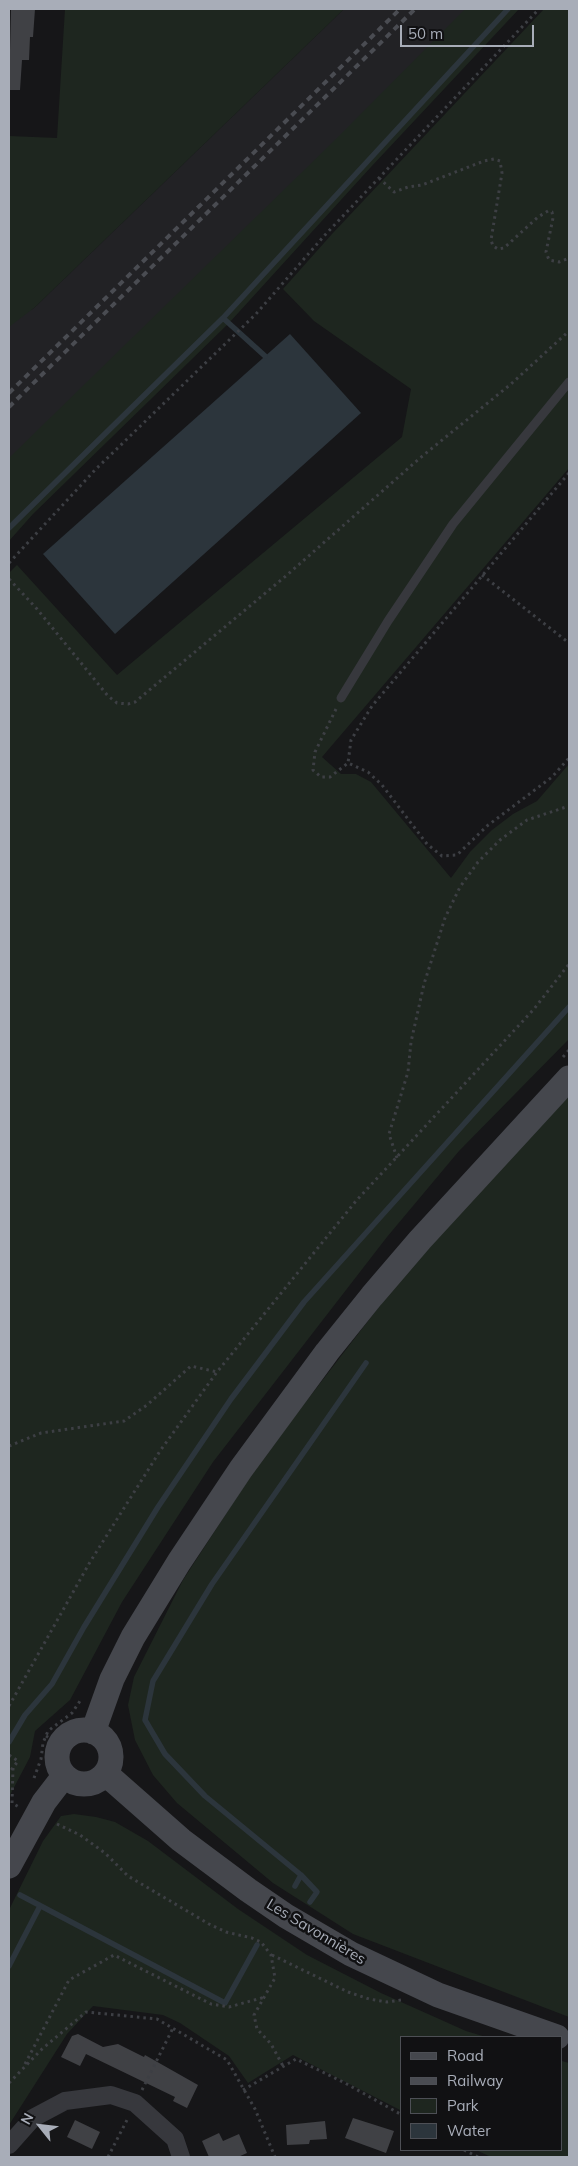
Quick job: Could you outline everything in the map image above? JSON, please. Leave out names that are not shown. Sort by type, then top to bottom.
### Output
[{"type":"main road","points":[[93,1732],[112,1679],[133,1637],[179,1562],[241,1469],[327,1352],[372,1296],[420,1240],[569,1078]]},
{"type":"main road","points":[[81,1730],[93,1732],[104,1738],[112,1754],[111,1762],[106,1774],[96,1782],[79,1784],[64,1776],[57,1761],[57,1752],[53,1740],[81,1730]]},
{"type":"main road","name":"Les Savonnières","points":[[106,1774],[181,1840],[240,1884],[286,1916],[351,1954],[438,1995],[554,2036]]},
{"type":"main road","points":[[9,1866],[44,1802],[64,1776]]},
{"type":"street","points":[[9,2145],[34,2118],[65,2101],[111,2095],[135,2103],[175,2139],[181,2157]]},
{"type":"lane","points":[[341,698],[388,621],[453,524],[569,382]]},
{"type":"path","points":[[9,563],[96,470],[256,314],[294,268],[539,9]]},
{"type":"path","points":[[379,178],[394,192],[408,186],[422,185],[484,161],[500,160],[502,173],[491,240],[493,246],[498,249],[504,248],[538,217],[552,212],[553,218],[546,252],[549,260],[559,262],[569,258]]},
{"type":"path","points":[[9,579],[37,609],[108,696],[117,703],[128,704],[135,702],[287,575],[420,458],[511,384],[569,331]]},
{"type":"path","points":[[341,698],[315,752],[313,770],[321,776],[330,777],[348,763],[351,740],[372,706],[569,473]]},
{"type":"path","points":[[482,575],[569,643]]},
{"type":"path","points":[[348,763],[368,772],[382,785],[427,844],[442,856],[457,855],[487,826],[552,777],[569,758]]},
{"type":"path","points":[[397,1158],[389,1134],[397,1101],[408,1072],[411,1042],[424,984],[445,918],[460,886],[478,862],[500,840],[527,820],[569,806]]},
{"type":"path","points":[[9,1706],[90,1562],[160,1451],[217,1372],[356,1201],[534,1009],[569,964]]},
{"type":"path","points":[[9,1446],[40,1434],[124,1421],[147,1405],[191,1366],[217,1372]]},
{"type":"path","points":[[9,1755],[18,1761],[9,1773]]},
{"type":"path","points":[[13,1768],[12,1803],[19,1807]]},
{"type":"path","points":[[57,1824],[80,1835],[105,1853],[128,1876],[226,1932],[261,1942],[272,1955],[348,1992],[368,1999],[387,2002],[404,2000]]},
{"type":"path","points":[[23,2069],[69,1980],[114,1955],[211,2004],[229,2007],[265,1997]]},
{"type":"path","points":[[272,1955],[274,1978],[254,2015],[257,2029],[271,2044],[283,2066]]},
{"type":"path","points":[[9,2083],[42,2049],[86,2012],[157,2019],[227,2060],[255,2108],[275,2157]]},
{"type":"path","points":[[244,2090],[296,2059],[400,2115]]},
{"type":"path","points":[[466,2151],[478,2157]]},
{"type":"shaded area","points":[[344,9],[492,9],[9,507],[9,323],[34,308]]},
{"type":"green space","points":[[65,9],[344,9],[34,308],[9,327],[9,136],[57,138]]},
{"type":"green space","points":[[465,9],[519,9],[371,167],[229,323],[33,514],[9,541],[9,458],[339,136]]},
{"type":"green space","points":[[544,9],[569,9],[569,468],[322,757],[341,774],[356,774],[371,782],[451,878],[470,852],[492,830],[513,814],[537,801],[569,764],[569,1039],[459,1151],[387,1237],[213,1462],[122,1602],[70,1700],[35,1731],[30,1757],[9,1797],[9,573],[17,565],[117,675],[402,437],[411,389],[314,321],[283,289],[332,234]]},
{"type":"green space","points":[[569,1096],[569,2017],[353,1934],[273,1883],[177,1803],[153,1775],[135,1740],[128,1705],[134,1677],[183,1580],[246,1483],[388,1295],[470,1201]]},
{"type":"green space","points":[[74,1814],[115,1822],[148,1841],[238,1909],[307,1955],[381,1993],[466,2031],[483,2036],[400,2036],[400,2110],[293,2055],[248,2083],[229,2056],[180,2023],[163,2015],[93,2006],[67,2034],[9,2125],[9,1910],[43,1841],[61,1816]]},
{"type":"green space","points":[[563,2061],[569,2063],[569,2157],[491,2157],[478,2151],[563,2151]]},
{"type":"water","points":[[290,334],[361,413],[115,634],[43,554]]},
{"type":"building","points":[[11,9],[35,9],[33,37],[30,37],[29,60],[22,60],[20,90],[9,90]]},
{"type":"building","points":[[78,2034],[103,2047],[118,2044],[144,2057],[145,2055],[198,2085],[187,2108],[173,2101],[175,2097],[86,2054],[80,2066],[61,2057],[72,2036]]},
{"type":"building","points":[[353,2118],[394,2131],[386,2153],[345,2138]]},
{"type":"building","points":[[75,2120],[100,2132],[92,2149],[67,2137]]},
{"type":"building","points":[[325,2121],[327,2139],[310,2140],[309,2144],[287,2145],[286,2125]]},
{"type":"building","points":[[219,2133],[223,2141],[239,2134],[247,2153],[238,2157],[209,2157],[202,2141]]},
{"type":"waterway","points":[[9,528],[223,318],[508,9]]},
{"type":"waterway","points":[[223,318],[265,356]]},
{"type":"waterway","points":[[9,1742],[25,1715],[52,1684],[84,1627],[158,1507],[231,1399],[304,1302],[569,1007]]},
{"type":"waterway","points":[[295,1886],[301,1875],[205,1796],[165,1754],[145,1720],[153,1681],[212,1584],[366,1363]]},
{"type":"waterway","points":[[301,1875],[317,1892],[310,1902]]},
{"type":"waterway","points":[[20,1895],[225,2003],[257,1945]]},
{"type":"waterway","points":[[9,1966],[40,1906]]},
{"type":"railway","points":[[9,393],[400,9]]},
{"type":"railway","points":[[9,407],[415,9]]}]
